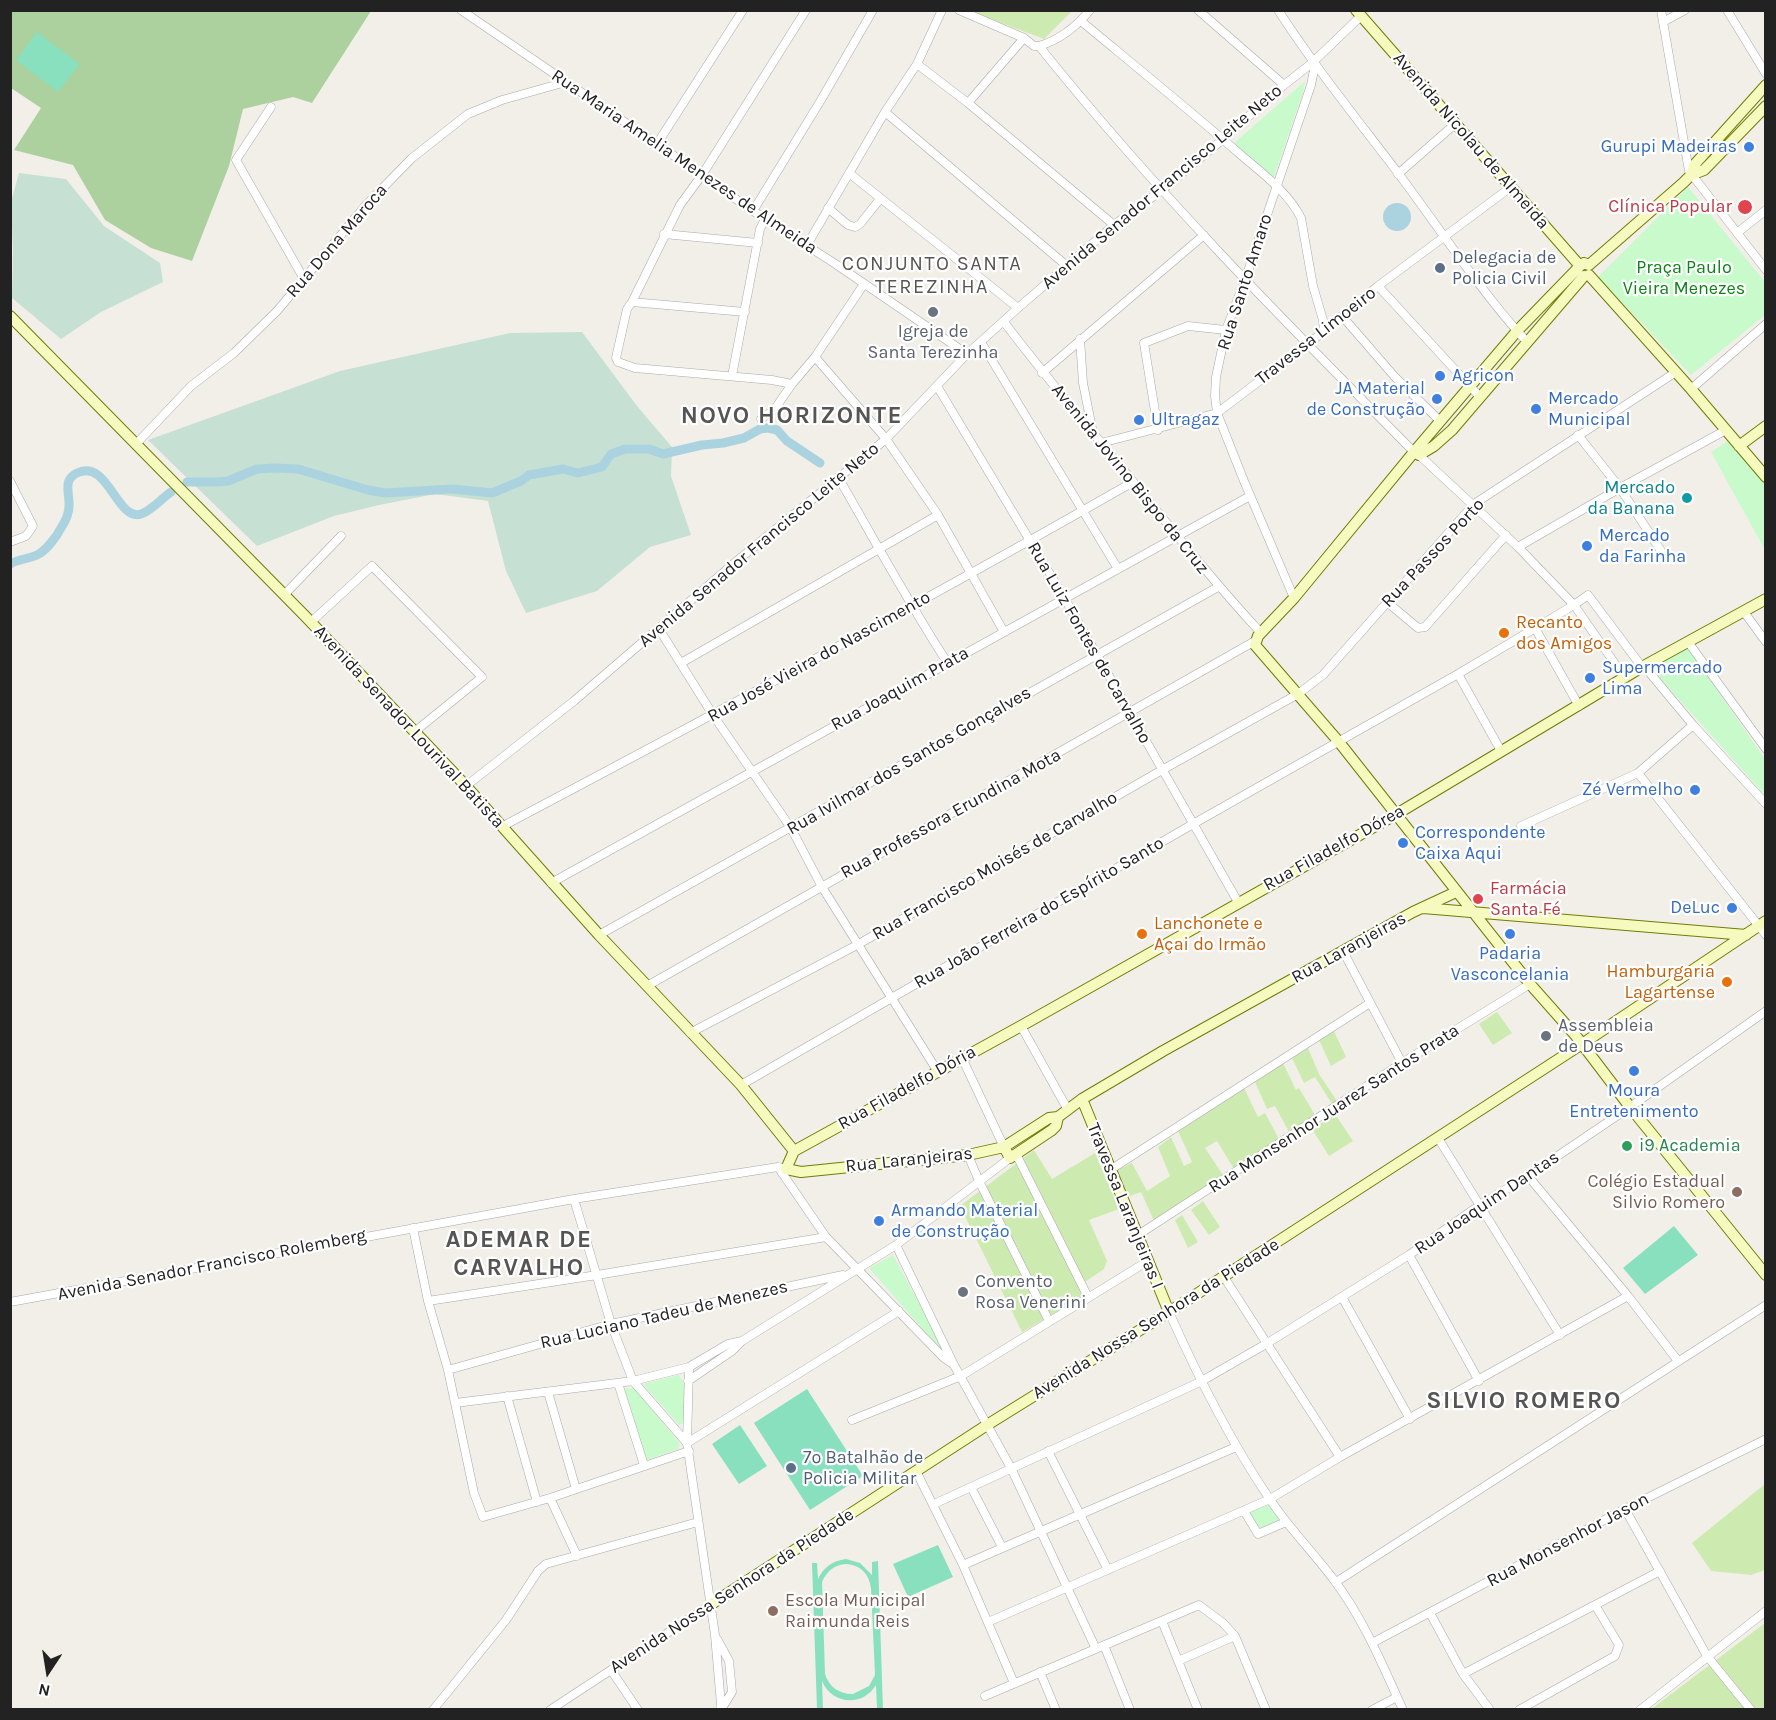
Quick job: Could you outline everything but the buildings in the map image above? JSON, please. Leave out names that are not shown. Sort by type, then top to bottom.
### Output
[{"type":"main road","name":"Avenida Nicolau de Almeida","points":[[1362,12],[1455,124],[1584,270]]},
{"type":"main road","points":[[1691,175],[1695,164],[1766,85]]},
{"type":"main road","points":[[1430,442],[1440,421],[1517,331],[1691,175],[1704,170],[1766,106]]},
{"type":"main road","points":[[1258,637],[1294,598],[1416,453],[1452,430],[1584,270]]},
{"type":"main road","points":[[1584,270],[1692,389],[1766,477]]},
{"type":"main road","name":"Avenida Senador Lourival Batista","points":[[10,316],[311,622],[466,786],[551,883],[741,1085],[794,1151]]},
{"type":"main road","points":[[1739,446],[1766,426]]},
{"type":"main road","points":[[1643,666],[1766,599]]},
{"type":"main road","name":"Avenida Jovino Bispo da Cruz","points":[[1258,637],[1257,647],[1339,742],[1456,892],[1582,1044],[1766,1275]]},
{"type":"main road","name":"Rua Filadelfo Dórea","points":[[1021,1026],[1395,815],[1643,666]]},
{"type":"main road","points":[[1422,908],[1456,892]]},
{"type":"main road","name":"Rua Laranjeiras","points":[[1013,1156],[1052,1130],[1058,1118],[1082,1100],[1163,1052],[1422,908],[1746,934]]},
{"type":"main road","name":"Avenida Nossa Senhora da Piedade","points":[[710,1605],[987,1425],[1169,1312],[1582,1044],[1762,923]]},
{"type":"main road","name":"Rua Filadelfo Dória","points":[[794,1151],[1021,1026]]},
{"type":"main road","name":"Travessa Laranjeiras I","points":[[1082,1100],[1169,1312]]},
{"type":"main road","name":"Rua Laranjeiras","points":[[782,1168],[801,1172],[968,1155],[1004,1147],[1049,1118],[1058,1118]]},
{"type":"main road","points":[[1004,1147],[1013,1156]]},
{"type":"main road","points":[[782,1168],[794,1151]]},
{"type":"street","name":"Rua Maria Amelia Menezes de Almeida","points":[[460,10],[753,212],[807,245],[967,354]]},
{"type":"street","points":[[657,144],[743,10]]},
{"type":"street","points":[[792,384],[772,380],[635,368],[618,362],[616,353],[631,303],[680,205],[702,175],[806,10]]},
{"type":"street","points":[[753,212],[873,10]]},
{"type":"street","points":[[807,245],[916,64],[942,10]]},
{"type":"street","points":[[959,10],[1024,38],[1034,46],[1048,43],[1081,21],[1090,10]]},
{"type":"street","points":[[1198,10],[1284,85]]},
{"type":"street","points":[[1278,10],[1314,64],[1444,237],[1526,341]]},
{"type":"street","points":[[1661,10],[1689,171],[1766,270]]},
{"type":"street","points":[[1663,22],[1685,10]]},
{"type":"street","points":[[1727,10],[1766,74]]},
{"type":"street","name":"Avenida Senador Francisco Leite Neto","points":[[466,786],[574,701],[738,560],[886,439],[967,354],[1018,308],[1114,225],[1162,190],[1284,85],[1314,64],[1362,12]]},
{"type":"street","points":[[1081,21],[1223,139],[1276,186],[1297,209],[1301,218],[1313,286],[1324,331]]},
{"type":"street","points":[[968,104],[1024,38]]},
{"type":"street","points":[[1039,46],[1162,190],[1307,345],[1416,453],[1506,535],[1574,605],[1625,678]]},
{"type":"street","points":[[916,64],[1114,225]]},
{"type":"street","name":"Rua Santo Amaro","points":[[1294,598],[1217,413],[1215,396],[1216,377],[1226,330],[1311,85],[1314,64]]},
{"type":"street","name":"Rua Dona Maroca","points":[[136,444],[190,386],[234,353],[277,311],[367,204],[412,158],[468,114],[501,100],[566,82]]},
{"type":"street","points":[[271,107],[236,160],[304,279]]},
{"type":"street","points":[[885,112],[1067,266]]},
{"type":"street","points":[[1398,174],[1455,124]]},
{"type":"street","points":[[849,173],[1018,308]]},
{"type":"street","name":"Travessa Limoeiro","points":[[1101,443],[1217,413],[1307,345],[1378,286],[1511,187]]},
{"type":"street","points":[[828,208],[844,222],[855,227],[880,199]]},
{"type":"street","points":[[1737,233],[1766,210]]},
{"type":"street","points":[[732,376],[760,230],[765,219]]},
{"type":"street","points":[[664,234],[758,243]]},
{"type":"street","points":[[1042,373],[1204,235]]},
{"type":"street","points":[[761,419],[774,410],[815,357],[864,284]]},
{"type":"street","points":[[1378,286],[1480,397]]},
{"type":"street","points":[[631,303],[745,312]]},
{"type":"street","points":[[1342,315],[1395,377],[1440,421]]},
{"type":"street","name":"Avenida Jovino Bispo da Cruz","points":[[1004,322],[1042,373],[1258,637]]},
{"type":"street","points":[[1692,389],[1766,324]]},
{"type":"street","points":[[1158,430],[1144,343],[1188,326],[1226,330]]},
{"type":"street","points":[[1080,339],[1083,384],[1093,434]]},
{"type":"street","points":[[981,342],[1118,568]]},
{"type":"street","points":[[815,357],[886,439],[938,515],[1004,632]]},
{"type":"street","name":"Rua Passos Porto","points":[[1298,694],[1323,675],[1474,504],[1676,372]]},
{"type":"street","name":"Rua Luiz Fontes de Carvalho","points":[[937,386],[1065,599],[1238,902]]},
{"type":"street","points":[[1518,547],[1726,430]]},
{"type":"street","points":[[1578,435],[1620,488],[1665,556]]},
{"type":"street","points":[[838,477],[911,607],[947,662]]},
{"type":"street","points":[[10,481],[33,526],[31,532],[10,542]]},
{"type":"street","name":"Rua José Vieira do Nascimento","points":[[503,826],[911,607],[1133,482]]},
{"type":"street","name":"Rua Joaquim Prata","points":[[551,883],[1250,496]]},
{"type":"street","points":[[681,663],[938,515]]},
{"type":"street","points":[[1387,603],[1418,628],[1425,627],[1506,535]]},
{"type":"street","points":[[284,595],[341,536]]},
{"type":"street","points":[[311,622],[372,567],[482,677],[418,729]]},
{"type":"street","name":"Rua Ivilmar dos Santos Gonçalves","points":[[599,935],[1218,587]]},
{"type":"street","points":[[1574,605],[1588,595],[1643,666],[1766,804]]},
{"type":"street","name":"Rua João Ferreira do Espírito Santo","points":[[741,1085],[1458,674],[1574,605]]},
{"type":"street","points":[[1744,612],[1766,642]]},
{"type":"street","points":[[1535,628],[1579,706]]},
{"type":"street","points":[[659,630],[713,715],[791,828],[822,887],[938,1072]]},
{"type":"street","name":"Rua Professora Erundina Mota","points":[[647,986],[1129,714],[1258,637]]},
{"type":"street","points":[[1688,642],[1766,749]]},
{"type":"street","points":[[1458,674],[1501,751]]},
{"type":"street","name":"Rua Francisco Moisés de Carvalho","points":[[690,1033],[857,945],[1298,694]]},
{"type":"street","points":[[1521,826],[1638,773],[1694,725]]},
{"type":"street","points":[[1638,773],[1762,923],[1766,935]]},
{"type":"street","points":[[1343,951],[1402,1063]]},
{"type":"street","name":"Rua Monsenhor Juarez Santos Prata","points":[[1138,1235],[1402,1063],[1530,984]]},
{"type":"street","points":[[1110,1170],[1370,1003]]},
{"type":"street","name":"Rua Joaquim Dantas","points":[[934,1504],[1200,1382],[1266,1344],[1409,1255],[1480,1205],[1528,1176],[1766,1011]]},
{"type":"street","points":[[1021,1026],[1068,1110]]},
{"type":"street","points":[[962,1058],[1004,1147]]},
{"type":"street","points":[[1438,1137],[1560,1335]]},
{"type":"street","points":[[968,1155],[1048,1321]]},
{"type":"street","points":[[688,1381],[732,1351],[742,1341],[896,1245],[1013,1156],[1088,1297]]},
{"type":"street","points":[[782,1168],[826,1237],[944,1358],[954,1365]]},
{"type":"street","name":"Avenida Senador Francisco Rolemberg","points":[[10,1302],[574,1199],[782,1168]]},
{"type":"street","points":[[1528,1176],[1628,1296],[1678,1361]]},
{"type":"street","points":[[574,1199],[611,1324],[633,1381],[688,1447]]},
{"type":"street","points":[[413,1228],[428,1300],[448,1370],[474,1493],[483,1517],[576,1490],[688,1447],[899,1311]]},
{"type":"street","points":[[428,1300],[826,1237]]},
{"type":"street","points":[[896,1245],[954,1365],[1011,1468],[1067,1588],[1100,1647],[1130,1710]]},
{"type":"street","points":[[1409,1255],[1479,1381]]},
{"type":"street","points":[[852,1420],[961,1376],[1148,1261]]},
{"type":"street","name":"Rua Luciano Tadeu de Menezes","points":[[448,1370],[611,1324],[848,1275]]},
{"type":"street","points":[[1224,1276],[1340,1457]]},
{"type":"street","points":[[988,1622],[1270,1499],[1340,1457],[1628,1296]]},
{"type":"street","points":[[1342,1297],[1410,1419]]},
{"type":"street","points":[[1336,1582],[1766,1305]]},
{"type":"street","points":[[1169,1312],[1200,1382],[1236,1447],[1286,1521],[1336,1582],[1372,1643],[1403,1710]]},
{"type":"street","points":[[454,1403],[633,1381],[688,1367],[728,1344],[742,1341]]},
{"type":"street","points":[[688,1367],[688,1447],[698,1522],[715,1635],[729,1661],[732,1692],[721,1710]]},
{"type":"street","points":[[618,1383],[644,1465]]},
{"type":"street","points":[[548,1392],[576,1490]]},
{"type":"street","points":[[507,1396],[537,1502]]},
{"type":"street","name":"Rua Monsenhor Jason","points":[[1372,1643],[1625,1509],[1766,1439]]},
{"type":"street","points":[[963,1566],[1041,1530],[1236,1447]]},
{"type":"street","points":[[1048,1451],[1108,1570]]},
{"type":"street","points":[[916,1471],[963,1566],[1014,1683]]},
{"type":"street","points":[[971,1487],[1002,1547]]},
{"type":"street","points":[[550,1498],[577,1556]]},
{"type":"street","points":[[1625,1509],[1707,1656],[1751,1710]]},
{"type":"street","points":[[1244,1511],[1258,1534],[1286,1521]]},
{"type":"street","points":[[433,1710],[506,1620],[538,1571],[546,1564],[698,1522]]},
{"type":"street","points":[[1463,1674],[1660,1571]]},
{"type":"street","name":"Avenida Nossa Senhora da Piedade","points":[[551,1709],[710,1605]]},
{"type":"street","points":[[984,1696],[1199,1605],[1223,1623],[1235,1636],[1266,1710]]},
{"type":"street","points":[[1519,1710],[1615,1656],[1619,1645],[1595,1605]]},
{"type":"street","points":[[1640,1710],[1766,1611]]},
{"type":"street","points":[[1430,1613],[1463,1674],[1490,1710]]},
{"type":"street","points":[[1162,1621],[1198,1710]]},
{"type":"street","points":[[1178,1661],[1235,1636]]},
{"type":"street","points":[[611,1670],[638,1710]]},
{"type":"street","points":[[1040,1672],[1056,1710]]},
{"type":"street","points":[[1372,1710],[1397,1697]]},
{"type":"green space","points":[[10,11],[371,11],[312,103],[293,97],[243,109],[229,166],[192,261],[151,248],[105,220],[73,165],[14,150],[41,108],[11,88]]},
{"type":"green space","points":[[970,11],[1072,11],[1044,39]]},
{"type":"green space","points":[[37,32],[80,64],[58,92],[16,60]]},
{"type":"green space","points":[[1305,81],[1303,93],[1273,179],[1234,143]]},
{"type":"green space","points":[[19,173],[66,179],[104,226],[160,263],[163,282],[101,312],[61,339],[12,298],[11,202]]},
{"type":"green space","name":"Praça Paulo Vieira Menezes","points":[[1688,187],[1765,282],[1765,315],[1691,375],[1598,277]]},
{"type":"green space","points":[[582,332],[637,406],[672,447],[671,476],[691,535],[650,547],[597,591],[526,613],[506,571],[488,501],[435,494],[334,516],[257,546],[148,440],[340,371],[510,333]]},
{"type":"green space","points":[[1729,440],[1765,484],[1765,550],[1711,452]]},
{"type":"green space","points":[[1688,648],[1765,759],[1765,795],[1649,666]]},
{"type":"green space","points":[[1497,1012],[1512,1033],[1493,1045],[1479,1024]]},
{"type":"green space","points":[[1334,1031],[1346,1057],[1331,1066],[1319,1040]]},
{"type":"green space","points":[[1308,1048],[1319,1074],[1337,1101],[1332,1104],[1315,1077],[1304,1083],[1292,1058]]},
{"type":"green space","points":[[1283,1063],[1296,1090],[1299,1088],[1315,1115],[1289,1132],[1275,1106],[1267,1109],[1255,1082]]},
{"type":"green space","points":[[1244,1088],[1258,1117],[1265,1113],[1279,1139],[1234,1169],[1217,1141],[1205,1148],[1223,1175],[1155,1223],[1141,1192],[1125,1198],[1113,1172],[1132,1163],[1147,1191],[1170,1176],[1158,1147],[1171,1137],[1184,1166],[1192,1162],[1178,1131]]},
{"type":"green space","points":[[1335,1114],[1353,1141],[1329,1156],[1312,1129]]},
{"type":"green space","points":[[1034,1150],[1052,1179],[1095,1153],[1119,1209],[1089,1220],[1107,1261],[1104,1269],[1079,1286],[1085,1296],[1022,1332],[960,1206]]},
{"type":"green space","points":[[1203,1201],[1220,1227],[1209,1235],[1191,1210]]},
{"type":"green space","points":[[1182,1215],[1198,1242],[1188,1248],[1175,1220]]},
{"type":"green space","points":[[1674,1226],[1698,1255],[1645,1294],[1623,1268]]},
{"type":"green space","points":[[893,1255],[949,1359],[869,1268]]},
{"type":"green space","points":[[679,1375],[685,1386],[684,1423],[679,1425],[643,1384]]},
{"type":"green space","points":[[635,1388],[680,1444],[678,1449],[647,1460],[623,1389]]},
{"type":"green space","points":[[807,1389],[863,1476],[810,1510],[754,1423]]},
{"type":"green space","points":[[740,1425],[767,1466],[739,1484],[712,1444]]},
{"type":"green space","points":[[1765,1484],[1765,1570],[1751,1575],[1711,1571],[1692,1543]]},
{"type":"green space","points":[[1269,1505],[1281,1522],[1259,1531],[1248,1513]]},
{"type":"green space","points":[[938,1545],[953,1577],[908,1597],[893,1564]]},
{"type":"green space","points":[[841,1560],[860,1563],[872,1575],[872,1562],[878,1561],[883,1709],[877,1709],[876,1685],[863,1697],[848,1700],[833,1695],[822,1681],[823,1709],[817,1709],[812,1563],[817,1563],[818,1579],[829,1565]],"holes":[[[846,1564],[856,1566],[863,1571],[871,1588],[875,1675],[869,1686],[853,1694],[835,1689],[825,1674],[822,1582],[834,1567]]]},
{"type":"green space","points":[[1765,1623],[1765,1709],[1650,1710]]},
{"type":"water","points":[[1397,203],[1407,207],[1411,217],[1407,227],[1397,231],[1387,227],[1383,217],[1387,207]]},
{"type":"waterway","points":[[187,482],[228,481],[257,469],[275,468],[298,469],[385,493],[452,489],[492,493],[521,481],[529,475],[563,469],[578,473],[602,467],[611,454],[625,449],[649,449],[663,454],[744,438],[760,429],[768,428],[777,430],[787,441],[820,463]]},
{"type":"waterway","points":[[10,564],[37,555],[54,539],[68,512],[68,483],[77,473],[88,471],[97,474],[105,481],[125,509],[133,514],[145,512],[171,492]]},
{"type":"place","name":"Gurupi Madeiras","points":[[1749,147]]},
{"type":"place","name":"Clínica Popular","points":[[1745,207]]},
{"type":"place","name":"Delegacia de Policia Civil","points":[[1440,268]]},
{"type":"place","name":"Igreja de Santa Terezinha","points":[[933,312]]},
{"type":"place","name":"Agricon","points":[[1440,376]]},
{"type":"place","name":"JA Material de Construção","points":[[1437,399]]},
{"type":"place","name":"Mercado Municipal","points":[[1536,409]]},
{"type":"place","name":"Ultragaz","points":[[1139,420]]},
{"type":"place","name":"Mercado da Banana","points":[[1687,498]]},
{"type":"place","name":"Mercado da Farinha","points":[[1587,546]]},
{"type":"place","name":"Recanto dos Amigos","points":[[1504,633]]},
{"type":"place","name":"Supermercado Lima","points":[[1590,678]]},
{"type":"place","name":"Zé Vermelho","points":[[1695,790]]},
{"type":"place","name":"Correspondente Caixa Aqui","points":[[1403,843]]},
{"type":"place","name":"Farmácia Santa Fé","points":[[1478,899]]},
{"type":"place","name":"DeLuc","points":[[1732,908]]},
{"type":"place","name":"Lanchonete e Açai do Irmão","points":[[1142,934]]},
{"type":"place","name":"Padaria Vasconcelania","points":[[1510,934]]},
{"type":"place","name":"Hamburgaria Lagartense","points":[[1727,982]]},
{"type":"place","name":"Assembleia de Deus","points":[[1546,1036]]},
{"type":"place","name":"Moura Entretenimento","points":[[1634,1071]]},
{"type":"place","name":"i9 Academia","points":[[1627,1146]]},
{"type":"place","name":"Colégio Estadual Silvio Romero","points":[[1737,1192]]},
{"type":"place","name":"Armando Material de Construção","points":[[879,1221]]},
{"type":"place","name":"Convento Rosa Venerini","points":[[963,1292]]},
{"type":"place","name":"7º Batalhão de Policia Militar","points":[[791,1468]]},
{"type":"place","name":"Escola Municipal Raimunda Reis","points":[[773,1611]]},
{"type":"district","name":"CONJUNTO SANTA TEREZINHA","points":[[932,276]]},
{"type":"district","name":"NOVO HORIZONTE","points":[[792,416]]},
{"type":"district","name":"ADEMAR DE CARVALHO","points":[[519,1254]]},
{"type":"district","name":"SILVIO ROMERO","points":[[1524,1401]]}]
